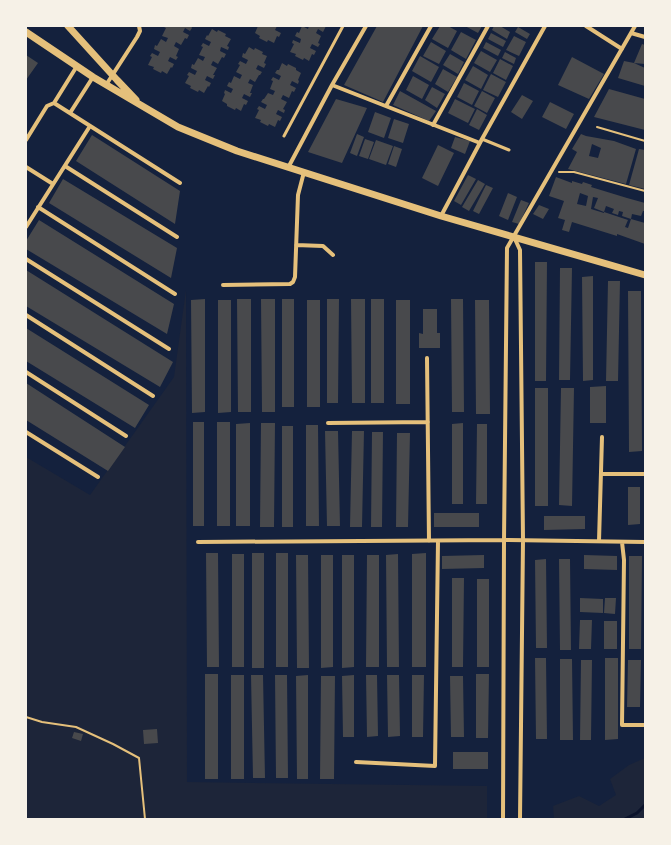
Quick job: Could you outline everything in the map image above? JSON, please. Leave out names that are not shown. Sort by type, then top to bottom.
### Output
[{"type":"street","points":[[68,26],[145,108]]},
{"type":"street","points":[[106,85],[138,37],[140,31],[139,26]]},
{"type":"street","points":[[289,166],[332,85],[366,26]]},
{"type":"street","points":[[386,106],[431,26]]},
{"type":"street","points":[[433,125],[488,26]]},
{"type":"street","points":[[441,216],[545,26]]},
{"type":"street","points":[[586,26],[622,49]]},
{"type":"street","points":[[503,819],[507,248],[635,26]]},
{"type":"street","points":[[26,32],[106,85],[178,127],[208,140],[237,151],[289,166],[441,216],[645,274]]},
{"type":"street","points":[[631,33],[645,37]]},
{"type":"street","points":[[26,139],[47,106],[54,103],[77,66]]},
{"type":"street","points":[[70,113],[93,77]]},
{"type":"street","points":[[332,85],[433,125],[481,141]]},
{"type":"street","points":[[54,103],[180,183]]},
{"type":"street","points":[[26,227],[90,126]]},
{"type":"street","points":[[65,166],[177,237]]},
{"type":"street","points":[[26,167],[53,184]]},
{"type":"street","points":[[223,285],[290,284],[295,277],[298,195],[304,172]]},
{"type":"street","points":[[38,207],[175,294]]},
{"type":"street","points":[[514,237],[520,250],[523,540],[520,819]]},
{"type":"street","points":[[296,245],[321,245],[333,255]]},
{"type":"street","points":[[26,259],[169,349]]},
{"type":"street","points":[[26,315],[153,396]]},
{"type":"street","points":[[427,358],[429,541]]},
{"type":"street","points":[[26,372],[126,436]]},
{"type":"street","points":[[328,423],[428,422]]},
{"type":"street","points":[[26,432],[98,477]]},
{"type":"street","points":[[599,541],[602,437]]},
{"type":"street","points":[[601,474],[645,474]]},
{"type":"street","points":[[198,542],[504,540],[645,542]]},
{"type":"street","points":[[356,762],[435,766],[438,541]]},
{"type":"street","points":[[622,542],[624,560],[622,725],[645,725]]},
{"type":"lane","points":[[284,136],[343,26]]},
{"type":"lane","points":[[481,141],[509,150]]},
{"type":"path","points":[[597,127],[645,141]]},
{"type":"path","points":[[550,173],[574,172],[645,191]]},
{"type":"path","points":[[26,717],[42,722],[76,727],[139,758],[144,819]]},
{"type":"shaded area","points":[[186,290],[187,782],[487,786],[487,819],[26,819],[26,457],[90,495],[174,377]]},
{"type":"shaded area","points":[[645,758],[645,819],[554,819],[553,806],[579,796],[599,806],[616,795],[610,779],[629,765]]},
{"type":"building","points":[[191,26],[192,28],[190,31],[185,28],[183,32],[189,35],[187,39],[185,38],[181,45],[176,42],[174,46],[179,49],[176,56],[178,57],[176,60],[170,57],[168,61],[174,64],[167,74],[162,71],[161,73],[153,69],[154,67],[148,65],[152,57],[150,56],[152,53],[158,56],[160,52],[154,49],[155,45],[157,46],[161,39],[166,42],[168,38],[162,36],[166,28],[164,27]]},
{"type":"building","points":[[258,26],[277,26],[275,30],[281,33],[279,37],[277,36],[274,43],[268,40],[267,42],[259,38],[260,36],[255,33]]},
{"type":"building","points":[[302,26],[308,29],[309,26],[326,26],[323,32],[318,29],[316,33],[321,36],[318,43],[320,44],[318,47],[312,44],[310,48],[316,51],[314,55],[312,54],[309,61],[304,58],[303,60],[295,56],[296,54],[290,52],[294,44],[292,43],[293,40],[300,43],[301,39],[295,36],[297,32],[299,33]]},
{"type":"building","points":[[377,26],[423,26],[383,102],[344,85]]},
{"type":"building","points":[[440,26],[448,26],[457,31],[448,48],[432,39]]},
{"type":"building","points":[[465,26],[482,26],[478,33]]},
{"type":"building","points":[[494,26],[500,26],[510,32],[507,39],[492,30]]},
{"type":"building","points":[[518,27],[530,34],[527,39],[515,32]]},
{"type":"building","points":[[212,29],[226,34],[225,36],[231,39],[227,46],[229,47],[228,50],[221,47],[220,51],[226,54],[224,58],[222,57],[218,64],[213,61],[211,65],[217,68],[213,75],[215,75],[213,79],[207,76],[205,80],[211,83],[209,87],[208,86],[204,93],[199,90],[198,92],[190,88],[191,86],[185,83],[189,76],[187,75],[189,72],[195,75],[197,71],[191,68],[192,64],[194,65],[198,58],[203,61],[205,57],[199,55],[203,47],[201,46],[203,43],[209,46],[211,42],[205,39]]},
{"type":"building","points":[[461,32],[476,40],[466,59],[451,50]]},
{"type":"building","points":[[491,33],[506,41],[503,47],[488,39]]},
{"type":"building","points":[[514,36],[526,42],[519,56],[506,50]]},
{"type":"building","points":[[431,42],[446,51],[439,64],[423,56]]},
{"type":"building","points":[[486,42],[501,50],[498,56],[483,48]]},
{"type":"building","points":[[642,44],[645,45],[645,64],[634,63]]},
{"type":"building","points":[[249,47],[263,52],[262,54],[267,56],[264,63],[266,64],[264,68],[258,65],[256,69],[262,72],[255,82],[250,79],[248,83],[253,85],[250,97],[244,94],[242,98],[248,101],[246,105],[244,104],[241,111],[236,108],[235,110],[227,106],[227,104],[222,101],[225,90],[231,93],[233,89],[227,86],[229,82],[231,83],[234,76],[240,79],[242,75],[236,72],[240,65],[238,64],[240,61],[246,64],[248,60],[242,57],[243,53],[245,54]]},
{"type":"building","points":[[481,51],[497,60],[490,72],[474,63]]},
{"type":"building","points":[[505,52],[516,58],[514,64],[502,58]]},
{"type":"building","points":[[450,54],[464,62],[458,74],[443,65]]},
{"type":"building","points":[[26,55],[38,63],[26,80]]},
{"type":"building","points":[[420,56],[439,67],[431,82],[412,71]]},
{"type":"building","points":[[572,57],[604,74],[589,99],[558,85]]},
{"type":"building","points":[[500,59],[513,66],[506,80],[493,73]]},
{"type":"building","points":[[624,61],[634,63],[645,68],[645,86],[618,78]]},
{"type":"building","points":[[282,63],[296,68],[296,70],[301,73],[298,84],[292,81],[290,85],[296,88],[294,92],[292,91],[289,98],[283,95],[281,99],[287,102],[283,109],[285,110],[284,113],[278,110],[276,114],[282,117],[280,121],[278,120],[275,127],[269,124],[268,126],[260,122],[261,120],[255,118],[259,110],[257,109],[259,106],[265,109],[267,105],[261,102],[268,93],[273,95],[275,91],[270,89],[273,81],[271,80],[273,77],[279,80],[281,76],[275,73],[279,70]]},
{"type":"building","points":[[473,66],[488,75],[481,89],[465,80]]},
{"type":"building","points":[[443,69],[457,77],[448,92],[435,84]]},
{"type":"building","points":[[491,74],[506,82],[498,97],[483,90]]},
{"type":"building","points":[[413,76],[429,85],[422,99],[406,90]]},
{"type":"building","points":[[464,83],[479,91],[472,105],[457,97]]},
{"type":"building","points":[[432,87],[445,94],[437,108],[425,100]]},
{"type":"building","points":[[609,89],[645,99],[645,130],[594,117]]},
{"type":"building","points":[[400,91],[436,111],[429,121],[393,105]]},
{"type":"building","points":[[482,91],[495,98],[487,113],[474,106]]},
{"type":"building","points":[[522,95],[533,101],[522,119],[511,112]]},
{"type":"building","points":[[336,99],[367,108],[342,163],[308,152]]},
{"type":"building","points":[[455,99],[475,109],[468,123],[448,113]]},
{"type":"building","points":[[550,102],[574,114],[566,129],[542,117]]},
{"type":"building","points":[[477,109],[487,115],[479,130],[469,125]]},
{"type":"building","points":[[375,112],[391,118],[384,138],[368,132]]},
{"type":"building","points":[[394,119],[409,124],[403,143],[388,138]]},
{"type":"building","points":[[357,134],[364,137],[357,156],[350,153]]},
{"type":"building","points":[[581,134],[614,141],[636,149],[626,184],[568,169],[577,152],[572,149]],"holes":[[[592,144],[601,148],[598,158],[589,156]]]},
{"type":"building","points":[[92,135],[180,191],[175,224],[76,161]]},
{"type":"building","points":[[455,137],[470,141],[465,154],[451,148]]},
{"type":"building","points":[[365,139],[374,142],[368,159],[359,156]]},
{"type":"building","points":[[376,140],[393,146],[386,165],[369,159]]},
{"type":"building","points":[[438,145],[454,153],[438,186],[422,178]]},
{"type":"building","points":[[394,146],[402,149],[396,167],[388,164]]},
{"type":"building","points":[[639,149],[645,150],[645,189],[629,185]]},
{"type":"building","points":[[468,175],[476,179],[461,205],[454,201]]},
{"type":"building","points":[[556,177],[572,183],[572,181],[582,184],[583,182],[592,185],[591,187],[645,203],[645,211],[643,211],[641,216],[632,214],[631,219],[645,223],[645,244],[617,234],[617,236],[572,222],[569,232],[562,230],[565,220],[558,218],[564,201],[549,196]],"holes":[[[580,193],[588,196],[586,206],[577,204]],[[593,197],[598,198],[594,208],[604,213],[591,209]],[[606,206],[614,209],[612,213],[618,215],[619,211],[623,212],[622,216],[631,219],[628,228],[625,227],[628,220],[604,212]]]},
{"type":"building","points":[[63,179],[177,248],[171,278],[49,203]]},
{"type":"building","points":[[478,180],[485,184],[469,211],[462,207]]},
{"type":"building","points":[[486,185],[493,188],[479,214],[473,211]]},
{"type":"building","points":[[508,193],[517,197],[508,220],[499,216]]},
{"type":"building","points":[[521,200],[529,203],[519,224],[512,222]]},
{"type":"building","points":[[539,205],[549,209],[543,219],[533,214]]},
{"type":"building","points":[[39,220],[174,304],[167,334],[26,249],[26,241]]},
{"type":"building","points":[[535,262],[547,262],[546,381],[535,381]]},
{"type":"building","points":[[560,268],[572,268],[570,380],[559,380]]},
{"type":"building","points":[[26,270],[173,362],[160,387],[26,306]]},
{"type":"building","points":[[593,276],[593,380],[583,381],[582,277]]},
{"type":"building","points":[[608,281],[620,281],[618,381],[606,381]]},
{"type":"building","points":[[628,291],[641,291],[642,451],[629,452]]},
{"type":"building","points":[[205,299],[205,412],[192,413],[191,300]]},
{"type":"building","points":[[237,299],[251,299],[251,412],[238,412]]},
{"type":"building","points":[[261,299],[275,299],[275,412],[262,412]]},
{"type":"building","points":[[282,299],[294,299],[294,407],[282,407]]},
{"type":"building","points":[[327,299],[339,299],[338,403],[327,403]]},
{"type":"building","points":[[351,299],[365,299],[365,403],[352,403]]},
{"type":"building","points":[[371,299],[384,299],[384,403],[371,403]]},
{"type":"building","points":[[451,299],[463,299],[464,412],[452,412]]},
{"type":"building","points":[[218,300],[231,300],[231,412],[218,413]]},
{"type":"building","points":[[307,300],[320,300],[320,407],[307,407]]},
{"type":"building","points":[[396,300],[410,300],[410,404],[396,404]]},
{"type":"building","points":[[475,300],[489,300],[490,414],[476,414]]},
{"type":"building","points":[[423,309],[437,309],[437,333],[440,333],[440,348],[419,348],[419,333],[423,334]]},
{"type":"building","points":[[26,328],[149,405],[135,428],[26,361]]},
{"type":"building","points":[[26,383],[125,447],[108,471],[26,420]]},
{"type":"building","points":[[606,386],[606,423],[590,423],[590,387]]},
{"type":"building","points":[[535,388],[548,388],[548,506],[535,506]]},
{"type":"building","points":[[561,388],[574,388],[572,506],[559,505]]},
{"type":"building","points":[[193,422],[204,422],[204,526],[193,526]]},
{"type":"building","points":[[217,422],[230,422],[230,526],[217,526]]},
{"type":"building","points":[[250,423],[250,526],[236,526],[236,424]]},
{"type":"building","points":[[261,423],[275,423],[274,527],[260,527]]},
{"type":"building","points":[[463,423],[463,504],[452,504],[452,424]]},
{"type":"building","points":[[477,424],[487,424],[487,504],[476,504]]},
{"type":"building","points":[[306,425],[318,425],[319,526],[306,526]]},
{"type":"building","points":[[282,426],[293,426],[293,527],[282,527]]},
{"type":"building","points":[[325,431],[338,431],[340,526],[327,526]]},
{"type":"building","points":[[352,431],[364,431],[362,527],[350,527]]},
{"type":"building","points":[[372,432],[383,432],[382,527],[371,527]]},
{"type":"building","points":[[397,433],[410,433],[408,527],[396,527]]},
{"type":"building","points":[[628,487],[640,487],[640,524],[628,525]]},
{"type":"building","points":[[434,513],[479,513],[479,527],[434,527]]},
{"type":"building","points":[[544,516],[585,516],[585,529],[544,530]]},
{"type":"building","points":[[206,553],[218,553],[219,667],[207,667]]},
{"type":"building","points":[[252,553],[264,553],[264,668],[252,668]]},
{"type":"building","points":[[276,553],[288,553],[288,667],[276,667]]},
{"type":"building","points":[[426,553],[426,667],[412,667],[412,554]]},
{"type":"building","points":[[232,554],[244,554],[244,667],[232,667]]},
{"type":"building","points":[[398,554],[399,667],[387,667],[386,555]]},
{"type":"building","points":[[296,555],[308,555],[309,668],[297,668]]},
{"type":"building","points":[[321,555],[333,555],[333,667],[321,668]]},
{"type":"building","points":[[342,555],[354,555],[354,667],[342,668]]},
{"type":"building","points":[[367,555],[379,555],[379,667],[366,667]]},
{"type":"building","points":[[484,555],[484,568],[442,569],[442,556]]},
{"type":"building","points":[[584,555],[617,556],[617,570],[584,569]]},
{"type":"building","points":[[629,556],[642,556],[641,649],[629,649]]},
{"type":"building","points":[[546,559],[547,648],[536,648],[535,560]]},
{"type":"building","points":[[559,559],[570,559],[571,650],[560,650]]},
{"type":"building","points":[[452,578],[464,578],[463,667],[452,667]]},
{"type":"building","points":[[477,579],[489,579],[489,667],[477,667]]},
{"type":"building","points":[[580,598],[603,599],[603,613],[580,612]]},
{"type":"building","points":[[605,598],[616,598],[615,614],[604,613]]},
{"type":"building","points":[[580,620],[592,620],[591,649],[579,649]]},
{"type":"building","points":[[604,621],[617,621],[617,649],[604,649]]},
{"type":"building","points":[[535,658],[546,658],[547,739],[536,739]]},
{"type":"building","points":[[605,658],[618,658],[618,739],[605,740]]},
{"type":"building","points":[[560,659],[572,659],[573,740],[560,740]]},
{"type":"building","points":[[581,660],[592,660],[591,740],[580,740]]},
{"type":"building","points":[[628,660],[641,660],[640,707],[627,707]]},
{"type":"building","points":[[205,674],[218,674],[218,779],[205,779]]},
{"type":"building","points":[[476,674],[489,674],[488,738],[476,738]]},
{"type":"building","points":[[231,675],[244,675],[244,779],[231,779]]},
{"type":"building","points":[[251,675],[263,675],[265,778],[253,778]]},
{"type":"building","points":[[275,675],[287,675],[288,778],[276,778]]},
{"type":"building","points":[[308,675],[308,779],[297,779],[296,676]]},
{"type":"building","points":[[354,675],[354,737],[343,737],[342,676]]},
{"type":"building","points":[[366,675],[377,675],[378,736],[367,737]]},
{"type":"building","points":[[387,675],[399,675],[400,736],[388,737]]},
{"type":"building","points":[[412,675],[424,675],[423,737],[412,737]]},
{"type":"building","points":[[321,676],[335,676],[334,779],[320,779]]},
{"type":"building","points":[[450,676],[463,676],[464,737],[451,737]]},
{"type":"building","points":[[157,729],[158,743],[144,744],[143,730]]},
{"type":"building","points":[[74,732],[83,734],[81,741],[72,738]]},
{"type":"building","points":[[453,752],[488,752],[488,769],[453,769]]},
{"type":"waterway","points":[[625,819],[637,813],[645,805]]}]
